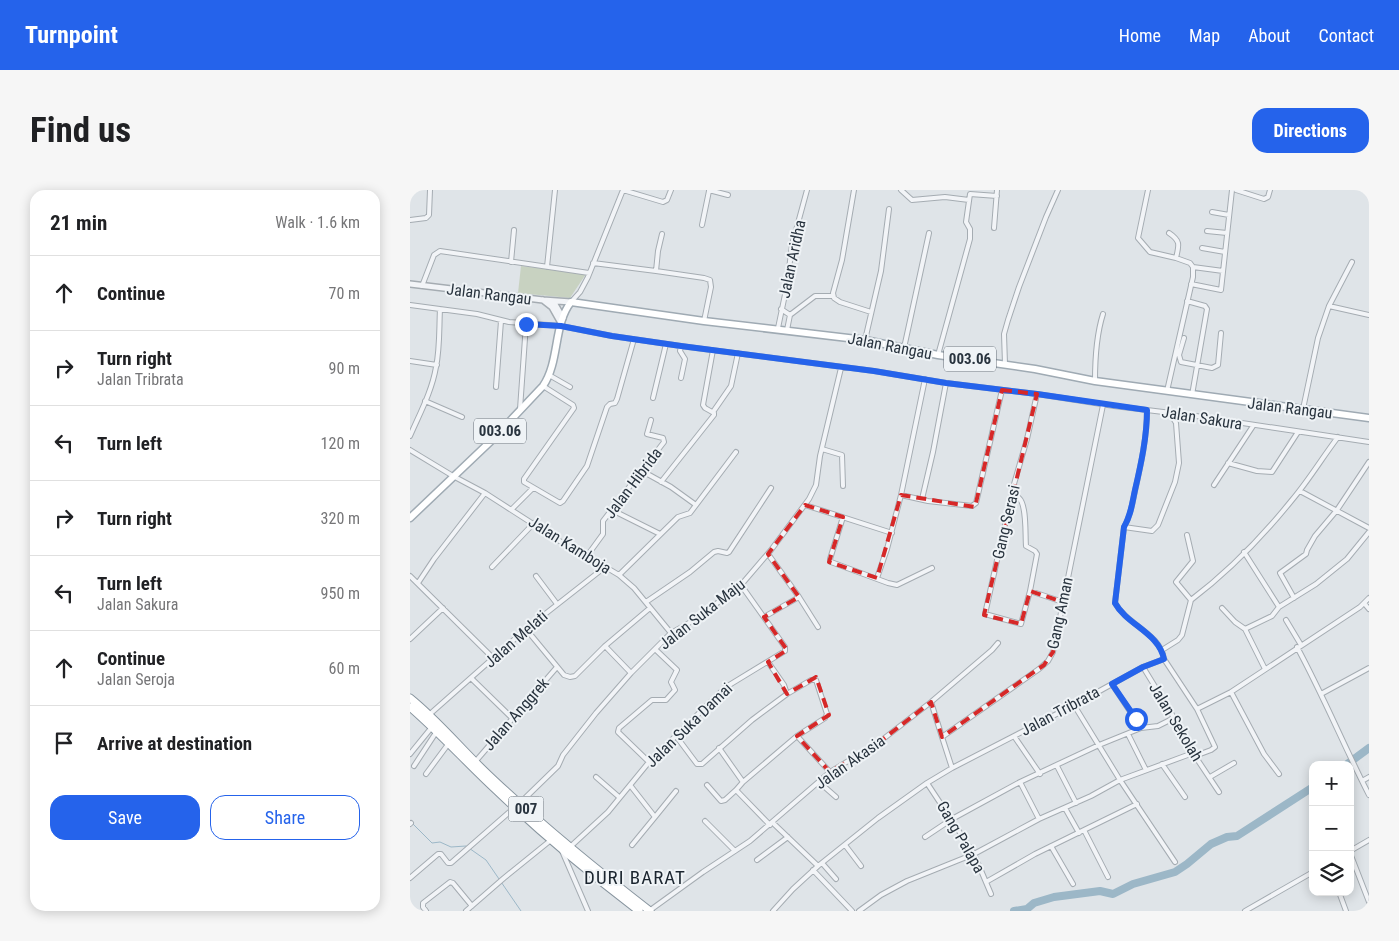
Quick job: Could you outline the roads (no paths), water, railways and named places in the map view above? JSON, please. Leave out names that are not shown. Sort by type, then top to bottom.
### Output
[{"type":"highway","name":"007","points":[[410,698],[430,714],[517,805]]},
{"type":"highway","name":"007","points":[[410,707],[435,729],[495,789],[650,911]]},
{"type":"highway","name":"007","points":[[533,818],[561,849],[639,911]]},
{"type":"main road","name":"Jalan Rangau","points":[[578,300],[704,321],[778,328],[865,340],[938,355],[1005,364],[1095,381],[1369,418]]},
{"type":"main road","name":"003.06","points":[[410,517],[520,411],[543,386],[549,375],[564,314],[578,300]]},
{"type":"street","points":[[410,220],[426,218],[429,215],[430,190]]},
{"type":"street","points":[[547,267],[555,190]]},
{"type":"street","points":[[578,300],[623,190],[663,202],[667,200],[671,190]]},
{"type":"street","name":"Jalan Aridha","points":[[778,328],[787,285],[792,245],[807,190]]},
{"type":"street","points":[[833,296],[847,235],[854,190]]},
{"type":"street","points":[[901,190],[912,200],[945,197],[970,200]]},
{"type":"street","points":[[994,228],[996,190]]},
{"type":"street","points":[[1005,364],[1006,328],[1019,287],[1058,190]]},
{"type":"street","points":[[1148,190],[1138,238],[1150,252],[1176,258],[1190,263],[1193,267],[1223,271]]},
{"type":"street","points":[[1191,284],[1221,290],[1232,190]]},
{"type":"street","points":[[1236,190],[1264,199],[1268,196],[1270,190]]},
{"type":"street","points":[[702,225],[709,191],[728,195]]},
{"type":"street","points":[[938,355],[970,239],[970,229],[966,222],[971,192],[997,196]]},
{"type":"street","points":[[865,340],[881,271],[889,209]]},
{"type":"street","points":[[1212,212],[1229,214]]},
{"type":"street","points":[[512,262],[514,230]]},
{"type":"street","points":[[1207,231],[1227,233]]},
{"type":"street","points":[[904,348],[929,233]]},
{"type":"street","points":[[1169,233],[1177,238],[1176,258]]},
{"type":"street","points":[[656,271],[662,234]]},
{"type":"street","points":[[1202,248],[1225,252]]},
{"type":"street","points":[[422,286],[431,261],[437,252],[446,251],[589,273]]},
{"type":"street","points":[[593,262],[710,280],[711,287],[704,321]]},
{"type":"street","points":[[1303,410],[1318,338],[1329,306],[1352,262]]},
{"type":"street","points":[[1168,391],[1193,277],[1193,267]]},
{"type":"street","name":"Jalan Rangau","points":[[410,284],[553,301],[578,300]]},
{"type":"street","points":[[787,330],[790,315],[815,296],[833,296],[840,302],[871,312]]},
{"type":"street","points":[[543,300],[552,307],[562,323]]},
{"type":"street","points":[[553,301],[562,323]]},
{"type":"street","points":[[1187,301],[1206,308],[1192,395]]},
{"type":"street","name":"Jalan Sakura","points":[[410,305],[477,314],[501,321],[526,324],[562,323],[666,344],[1169,412],[1369,442]]},
{"type":"street","points":[[1329,306],[1369,315]]},
{"type":"street","points":[[410,436],[432,383],[436,365],[440,309]]},
{"type":"street","points":[[781,309],[790,315]]},
{"type":"street","points":[[1095,381],[1096,347],[1103,314]]},
{"type":"street","points":[[496,387],[501,321]]},
{"type":"street","points":[[520,411],[526,324]]},
{"type":"street","points":[[1184,338],[1179,355],[1180,360],[1183,363],[1212,368],[1217,366],[1221,333]]},
{"type":"street","points":[[543,386],[573,405],[574,408],[524,479],[525,483],[559,502],[563,501],[587,466],[607,407],[616,402],[634,339]]},
{"type":"street","points":[[653,398],[666,344]]},
{"type":"street","points":[[681,346],[680,351],[685,359],[681,378]]},
{"type":"street","points":[[713,350],[703,405],[714,412]]},
{"type":"street","points":[[661,482],[712,419],[714,412],[731,386],[738,353]]},
{"type":"street","points":[[410,361],[436,365]]},
{"type":"street","name":"Jalan Suka Maju","points":[[410,878],[438,854],[442,855],[449,863],[517,805],[558,766],[564,755],[596,713],[630,673],[672,633],[741,585],[768,554],[816,489],[822,449],[840,368]]},
{"type":"street","points":[[549,375],[570,387]]},
{"type":"street","points":[[877,578],[892,533],[925,380]]},
{"type":"street","points":[[922,499],[934,452],[946,383]]},
{"type":"street","points":[[901,495],[945,503],[975,505],[1002,390]]},
{"type":"street","name":"Gang Serasi","points":[[1030,591],[1021,624],[986,616],[984,613],[1012,494],[1028,439],[1037,394]]},
{"type":"street","points":[[426,401],[462,417]]},
{"type":"street","name":"Gang Aman","points":[[942,737],[1048,661],[1053,652],[1103,404]]},
{"type":"street","points":[[859,911],[881,895],[907,881],[974,854],[1039,819],[1076,803],[1120,780],[1162,764],[1211,750],[1215,747],[1197,709],[1164,659],[1162,650],[1115,603],[1124,527],[1130,517],[1142,459],[1147,427],[1147,410]]},
{"type":"street","points":[[1124,527],[1152,531],[1158,525],[1175,482],[1179,463],[1176,423],[1169,412]]},
{"type":"street","name":"Jalan Hibrida","points":[[587,556],[602,534],[603,521],[642,472],[664,440],[663,438],[647,434],[651,420]]},
{"type":"street","points":[[1214,486],[1253,426]]},
{"type":"street","points":[[1228,462],[1257,471],[1271,472],[1298,432]]},
{"type":"street","points":[[1162,650],[1182,636],[1191,600],[1226,571],[1275,520],[1300,490],[1338,437]]},
{"type":"street","points":[[822,449],[842,455],[843,486]]},
{"type":"street","name":"Jalan Kamboja","points":[[410,450],[486,493],[569,547],[619,576],[634,588],[672,633]]},
{"type":"street","points":[[619,576],[680,516],[690,514],[736,452]]},
{"type":"street","points":[[1294,598],[1280,572],[1306,554],[1315,536],[1337,510],[1369,462]]},
{"type":"street","points":[[642,472],[696,505]]},
{"type":"street","points":[[512,510],[533,488]]},
{"type":"street","points":[[646,602],[690,572],[714,552],[718,550],[726,553],[729,552],[771,488]]},
{"type":"street","points":[[1300,490],[1369,528]]},
{"type":"street","points":[[418,583],[434,559],[486,493]]},
{"type":"street","points":[[1012,494],[1019,497],[1023,503],[1027,548],[1035,551],[1037,554],[1030,591],[1063,602]]},
{"type":"street","points":[[805,505],[892,533]]},
{"type":"street","points":[[612,510],[660,534]]},
{"type":"street","points":[[843,517],[830,562],[897,585],[932,568]]},
{"type":"street","points":[[492,567],[534,523]]},
{"type":"street","points":[[1245,629],[1272,616],[1278,607],[1316,584],[1348,559],[1369,532]]},
{"type":"street","points":[[1187,535],[1193,561],[1176,582],[1191,600]]},
{"type":"street","points":[[1244,552],[1278,607]]},
{"type":"street","points":[[768,554],[818,627]]},
{"type":"street","name":"Jalan Melati","points":[[430,714],[472,679],[526,629],[605,567]]},
{"type":"street","points":[[410,576],[493,658]]},
{"type":"street","points":[[536,576],[557,604]]},
{"type":"street","name":"Jalan Suka Damai","points":[[570,847],[608,812],[649,762],[726,687],[782,653],[785,649],[741,585]]},
{"type":"street","points":[[764,617],[799,597]]},
{"type":"street","points":[[1197,709],[1231,692],[1369,598]]},
{"type":"street","points":[[1364,603],[1369,609]]},
{"type":"street","points":[[410,638],[444,608]]},
{"type":"street","name":"Jalan Anggrek","points":[[526,629],[564,675],[570,677],[574,676],[605,646],[650,608]]},
{"type":"street","points":[[1222,608],[1235,622],[1245,629],[1265,669]]},
{"type":"street","points":[[1286,620],[1369,794]]},
{"type":"street","name":"Jalan Akasia","points":[[650,911],[771,824],[830,772],[878,743],[931,702],[998,643]]},
{"type":"street","points":[[605,646],[630,673]]},
{"type":"street","points":[[649,762],[618,732],[619,728],[649,702],[655,699],[666,700],[675,690],[672,681],[677,670],[656,650]]},
{"type":"street","name":"Jalan Tribrata","points":[[774,910],[820,864],[928,782],[1143,667],[1164,659]]},
{"type":"street","points":[[768,662],[784,686],[787,694]]},
{"type":"street","name":"Jalan Anggrek","points":[[475,762],[557,667]]},
{"type":"street","name":"Jalan Sekolah","points":[[1143,667],[1194,754],[1219,792]]},
{"type":"street","points":[[1321,694],[1369,668]]},
{"type":"street","points":[[472,679],[512,718]]},
{"type":"street","points":[[676,736],[684,749],[698,764],[702,764],[752,720],[787,694],[811,680],[816,680],[827,711],[825,718],[797,736],[725,800],[721,801],[707,785]]},
{"type":"street","points":[[1112,684],[1141,728]]},
{"type":"street","points":[[1231,692],[1264,754],[1279,774]]},
{"type":"street","points":[[931,702],[952,768]]},
{"type":"street","points":[[1074,705],[1120,780],[1175,862]]},
{"type":"street","points":[[925,837],[952,819],[1020,782],[1099,745],[1141,728],[1158,726],[1174,718]]},
{"type":"street","points":[[410,754],[435,729]]},
{"type":"street","points":[[414,766],[435,729]]},
{"type":"street","points":[[1128,734],[1146,770]]},
{"type":"street","points":[[797,736],[830,772]]},
{"type":"street","points":[[1014,736],[1040,774]]},
{"type":"street","points":[[426,774],[449,743]]},
{"type":"street","points":[[719,748],[743,782]]},
{"type":"street","points":[[1210,777],[1234,763]]},
{"type":"street","points":[[1162,764],[1185,797]]},
{"type":"street","points":[[1057,766],[1076,803]]},
{"type":"street","points":[[596,776],[619,797]]},
{"type":"street","points":[[1362,781],[1369,777]]},
{"type":"street","points":[[818,782],[836,797]]},
{"type":"street","name":"Gang Palapa","points":[[928,782],[974,854],[991,894]]},
{"type":"street","points":[[1020,782],[1039,819]]},
{"type":"street","points":[[630,785],[655,817]]},
{"type":"street","points":[[736,790],[771,824],[836,879]]},
{"type":"street","points":[[632,845],[676,791]]},
{"type":"street","points":[[986,882],[1051,846],[1137,804]]},
{"type":"street","points":[[1065,808],[1079,833]]},
{"type":"street","points":[[705,821],[735,851]]},
{"type":"street","points":[[1084,830],[1108,878]]},
{"type":"street","points":[[757,860],[788,837]]},
{"type":"street","points":[[466,911],[552,839]]},
{"type":"street","points":[[1352,851],[1369,840]]},
{"type":"street","points":[[845,845],[861,866]]},
{"type":"street","points":[[1051,846],[1073,884]]},
{"type":"street","points":[[561,849],[588,911]]},
{"type":"street","points":[[1354,861],[1369,902]]},
{"type":"street","points":[[813,870],[852,911]]},
{"type":"street","points":[[1245,911],[1309,874]]},
{"type":"street","points":[[426,911],[422,906],[423,903],[450,882],[453,883],[472,906]]},
{"type":"street","points":[[1364,885],[1369,882]]},
{"type":"street","points":[[1340,896],[1346,911]]},
{"type":"waterway","points":[[1351,761],[1369,748]]},
{"type":"waterway","points":[[1014,911],[1027,909],[1034,903],[1054,897],[1100,891],[1113,894],[1133,884],[1175,872],[1211,844],[1227,837],[1237,836],[1309,790]]},
{"type":"waterway","points":[[410,821],[432,843],[440,842],[451,847],[466,846],[486,860],[521,911]]},
{"type":"district","name":"DURI BARAT","points":[[635,877]]}]
